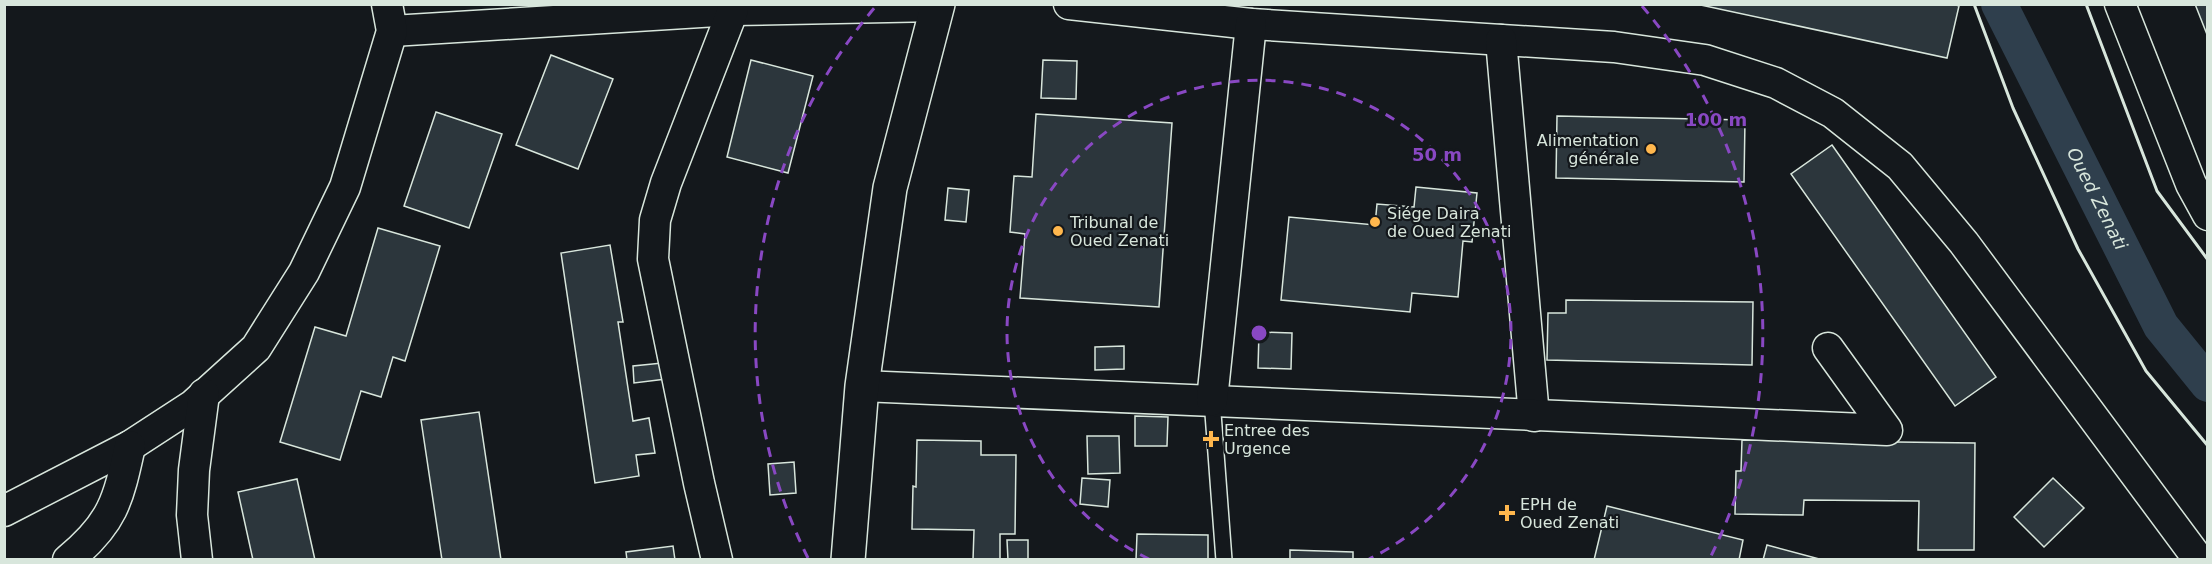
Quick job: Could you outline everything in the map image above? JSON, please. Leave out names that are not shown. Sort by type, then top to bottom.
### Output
[{"type":"main road","points":[[848,560],[862,386],[890,188],[938,5]]},
{"type":"street","points":[[1069,4],[1221,13],[1251,24],[1614,47],[1705,60],[1776,83],[1833,113],[1900,166],[1964,243],[2199,560]]},
{"type":"street","points":[[2120,4],[2199,181],[2208,215]]},
{"type":"street","points":[[4,511],[130,446],[193,405],[256,348],[304,272],[345,187],[390,18],[733,7],[938,5]]},
{"type":"street","points":[[717,560],[653,259],[655,220],[666,183],[733,7]]},
{"type":"street","points":[[1212,400],[1251,24]]},
{"type":"street","points":[[1502,40],[1534,416]]},
{"type":"street","points":[[862,386],[1887,430],[1828,348]]},
{"type":"street","points":[[197,560],[192,515],[194,470],[204,394]]},
{"type":"street","points":[[68,560],[104,524],[119,496],[130,446]]},
{"type":"lane","points":[[1212,400],[1224,560]]},
{"type":"building","points":[[1696,4],[1953,4],[1959,6],[1947,58]]},
{"type":"building","points":[[2195,4],[2208,4],[2208,37]]},
{"type":"building","points":[[551,55],[613,79],[578,169],[516,145]]},
{"type":"building","points":[[751,60],[813,76],[788,173],[727,157]]},
{"type":"building","points":[[1043,60],[1077,61],[1076,99],[1041,98]]},
{"type":"building","points":[[436,112],[502,134],[469,228],[404,206]]},
{"type":"building","points":[[1036,114],[1172,123],[1159,307],[1020,298],[1025,234],[1010,232],[1014,176],[1032,177]]},
{"type":"building","name":"Alimentation générale","points":[[1557,116],[1745,120],[1744,182],[1556,178]]},
{"type":"building","points":[[1832,145],[1996,377],[1955,406],[1791,174]]},
{"type":"building","points":[[1416,187],[1477,193],[1472,242],[1463,241],[1458,297],[1412,293],[1410,312],[1281,300],[1289,217],[1375,225],[1377,204],[1414,207]]},
{"type":"building","points":[[948,188],[969,190],[966,222],[945,220]]},
{"type":"building","points":[[378,228],[440,246],[405,361],[393,357],[381,397],[361,391],[340,460],[280,442],[315,327],[346,336]]},
{"type":"building","points":[[610,245],[623,322],[618,322],[633,421],[649,418],[655,453],[636,455],[639,476],[595,483],[561,253]]},
{"type":"building","points":[[1566,300],[1753,302],[1752,365],[1547,360],[1548,313],[1566,313]]},
{"type":"building","points":[[1259,332],[1292,333],[1291,369],[1258,368]]},
{"type":"building","points":[[1124,346],[1124,369],[1095,370],[1095,347]]},
{"type":"building","points":[[672,362],[674,378],[634,383],[633,366]]},
{"type":"building","points":[[479,412],[501,560],[442,560],[421,420]]},
{"type":"building","points":[[1135,416],[1168,417],[1167,446],[1135,446]]},
{"type":"building","points":[[1087,436],[1119,436],[1120,473],[1088,474]]},
{"type":"building","points":[[917,440],[981,441],[981,455],[1016,455],[1015,534],[1000,534],[1000,560],[973,560],[974,530],[912,529]]},
{"type":"building","points":[[1742,440],[1975,443],[1974,550],[1918,550],[1919,501],[1804,500],[1803,515],[1735,514],[1736,471],[1741,471]]},
{"type":"building","points":[[794,462],[796,493],[770,495],[768,464]]},
{"type":"building","points":[[1082,478],[1110,480],[1108,507],[1080,504]]},
{"type":"building","points":[[2053,478],[2084,508],[2044,547],[2014,517]]},
{"type":"building","points":[[297,479],[315,560],[253,560],[238,492]]},
{"type":"building","points":[[1607,506],[1743,540],[1739,560],[1594,560]]},
{"type":"building","points":[[1137,534],[1208,535],[1208,560],[1136,560]]},
{"type":"building","points":[[1007,540],[1028,540],[1028,560],[1008,560]]},
{"type":"building","points":[[1767,545],[1823,560],[1763,560]]},
{"type":"building","points":[[673,546],[675,560],[627,560],[626,552]]},
{"type":"building","points":[[1290,550],[1353,552],[1353,560],[1290,560]]},
{"type":"waterway","name":"Oued Zenati","points":[[1999,4],[2161,326],[2208,384]]},
{"type":"wall","points":[[1974,4],[2013,108],[2078,249],[2146,371],[2208,446]]},
{"type":"wall","points":[[2086,4],[2157,191],[2208,260]]},
{"type":"place","name":"Alimentation générale","points":[[1651,149]]},
{"type":"place","name":"Siége Daira de Oued Zenati","points":[[1375,222]]},
{"type":"place","name":"Tribunal de Oued Zenati","points":[[1058,231]]},
{"type":"place","name":"Entree des Urgence","points":[[1211,439]]},
{"type":"place","name":"EPH de Oued Zenati","points":[[1507,513]]}]
